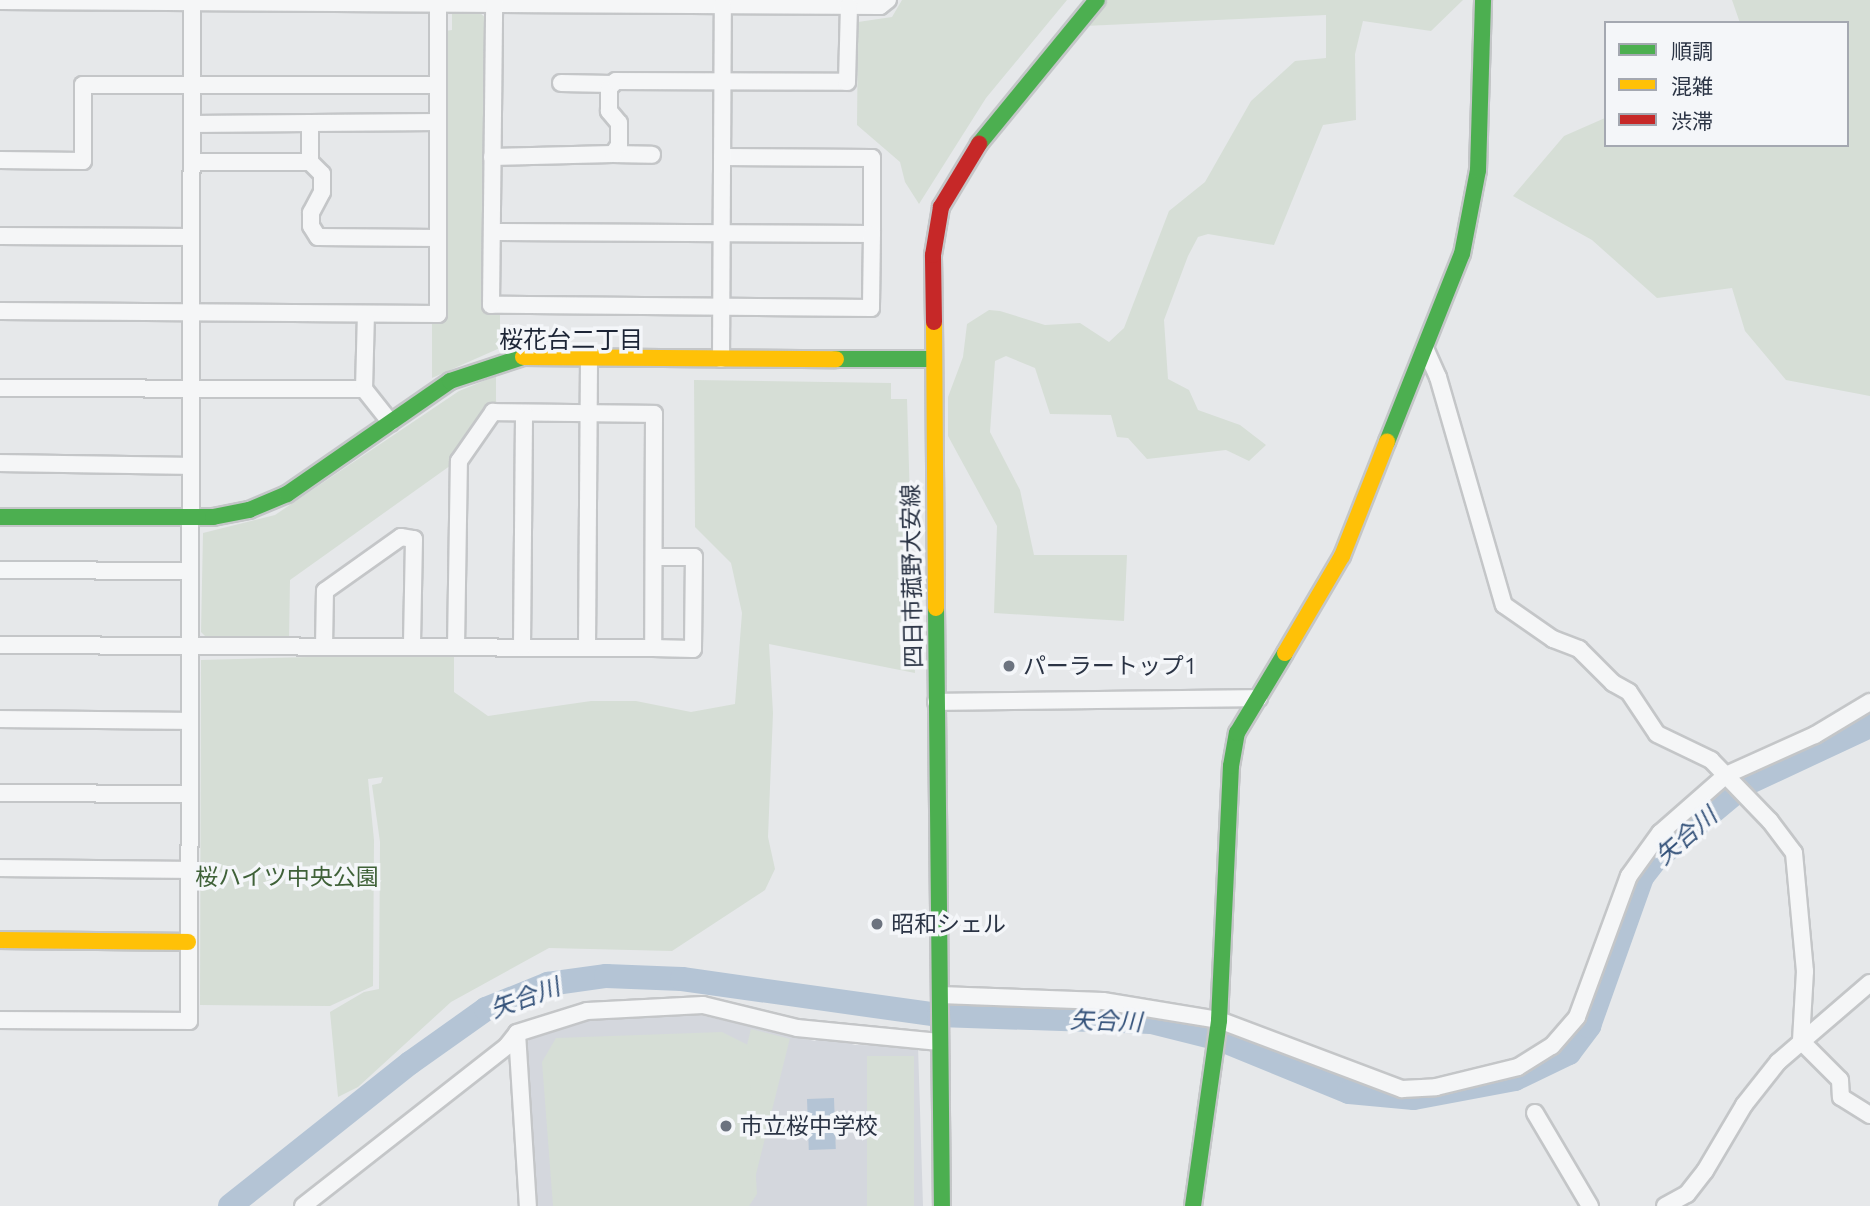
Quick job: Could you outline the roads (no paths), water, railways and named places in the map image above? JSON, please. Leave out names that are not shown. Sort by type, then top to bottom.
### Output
[{"type":"street","points":[[0,1],[438,1],[880,6],[887,0]]},
{"type":"street","name":"四日市菰野大安線","points":[[942,1206],[933,255],[941,206],[964,163],[1097,0]]},
{"type":"street","points":[[1193,1206],[1211,1061],[1219,1020],[1231,766],[1237,733],[1342,556],[1462,254],[1478,170],[1483,0]]},
{"type":"street","points":[[0,311],[438,314],[438,1]]},
{"type":"street","points":[[0,1020],[189,1021],[188,466],[192,2]]},
{"type":"street","points":[[494,2],[491,305],[871,308],[872,158],[722,157]]},
{"type":"street","points":[[721,359],[723,5]]},
{"type":"street","points":[[561,83],[847,82],[849,6]]},
{"type":"street","points":[[611,84],[609,111],[619,123],[619,145],[613,154]]},
{"type":"street","points":[[0,160],[83,161],[83,85],[438,85]]},
{"type":"street","points":[[192,124],[438,122]]},
{"type":"street","points":[[310,123],[310,162],[322,174],[322,192],[311,213],[311,226],[318,237],[437,238]]},
{"type":"street","points":[[492,157],[652,155]]},
{"type":"street","points":[[192,162],[310,162]]},
{"type":"street","points":[[492,232],[872,234]]},
{"type":"street","points":[[0,236],[191,237]]},
{"type":"street","points":[[366,314],[365,389],[391,423]]},
{"type":"street","points":[[1425,348],[1438,377],[1492,552],[1499,598],[1553,639],[1579,649],[1613,683],[1629,692],[1657,734],[1711,760],[1794,853],[1798,866],[1805,971],[1801,1041],[1840,1080],[1841,1097],[1870,1115]]},
{"type":"street","points":[[587,648],[589,358]]},
{"type":"street","points":[[0,517],[226,516],[267,503],[391,423],[450,381],[499,360],[933,359]]},
{"type":"street","points":[[0,388],[365,389]]},
{"type":"street","points":[[456,647],[458,461],[493,412],[654,414],[653,648]]},
{"type":"street","points":[[522,648],[524,413]]},
{"type":"street","points":[[0,463],[188,466]]},
{"type":"street","points":[[324,646],[325,591],[401,537],[414,539],[412,646]]},
{"type":"street","points":[[0,645],[693,649],[694,557],[653,557]]},
{"type":"street","points":[[0,570],[189,571]]},
{"type":"street","points":[[936,702],[1259,698]]},
{"type":"street","points":[[940,995],[1103,1001],[1219,1020],[1402,1089],[1436,1087],[1518,1067],[1552,1046],[1577,1017],[1629,876],[1660,833],[1728,777],[1815,735],[1870,702]]},
{"type":"street","points":[[0,719],[188,720]]},
{"type":"street","points":[[0,793],[188,794]]},
{"type":"street","points":[[0,868],[188,870]]},
{"type":"street","points":[[0,940],[188,942]]},
{"type":"street","points":[[1665,1206],[1693,1186],[1744,1105],[1801,1041],[1870,984]]},
{"type":"street","points":[[303,1206],[507,1046],[517,1033],[587,1011],[703,1005],[797,1028],[940,1039]]},
{"type":"street","points":[[517,1033],[528,1206]]},
{"type":"street","points":[[1535,1113],[1590,1206]]},
{"type":"water","points":[[834,1098],[836,1149],[809,1150],[807,1099]]},
{"type":"waterway","name":"矢合川","points":[[230,1206],[410,1063],[486,1009],[548,984],[606,976],[682,979],[939,1015],[1152,1022],[1219,1039],[1349,1092],[1414,1098],[1515,1079],[1569,1053],[1589,1026],[1642,877],[1656,859],[1746,784],[1870,726]]},
{"type":"place","name":"パーラートップ1","points":[[1009,666]]},
{"type":"place","name":"昭和シェル","points":[[877,924]]},
{"type":"place","name":"市立桜中学校","points":[[726,1126]]},
{"type":"district","name":"桜花台二丁目","points":[[571,340]]},
{"type":"park label","name":"桜ハイツ中央公園","points":[[287,877]]}]
